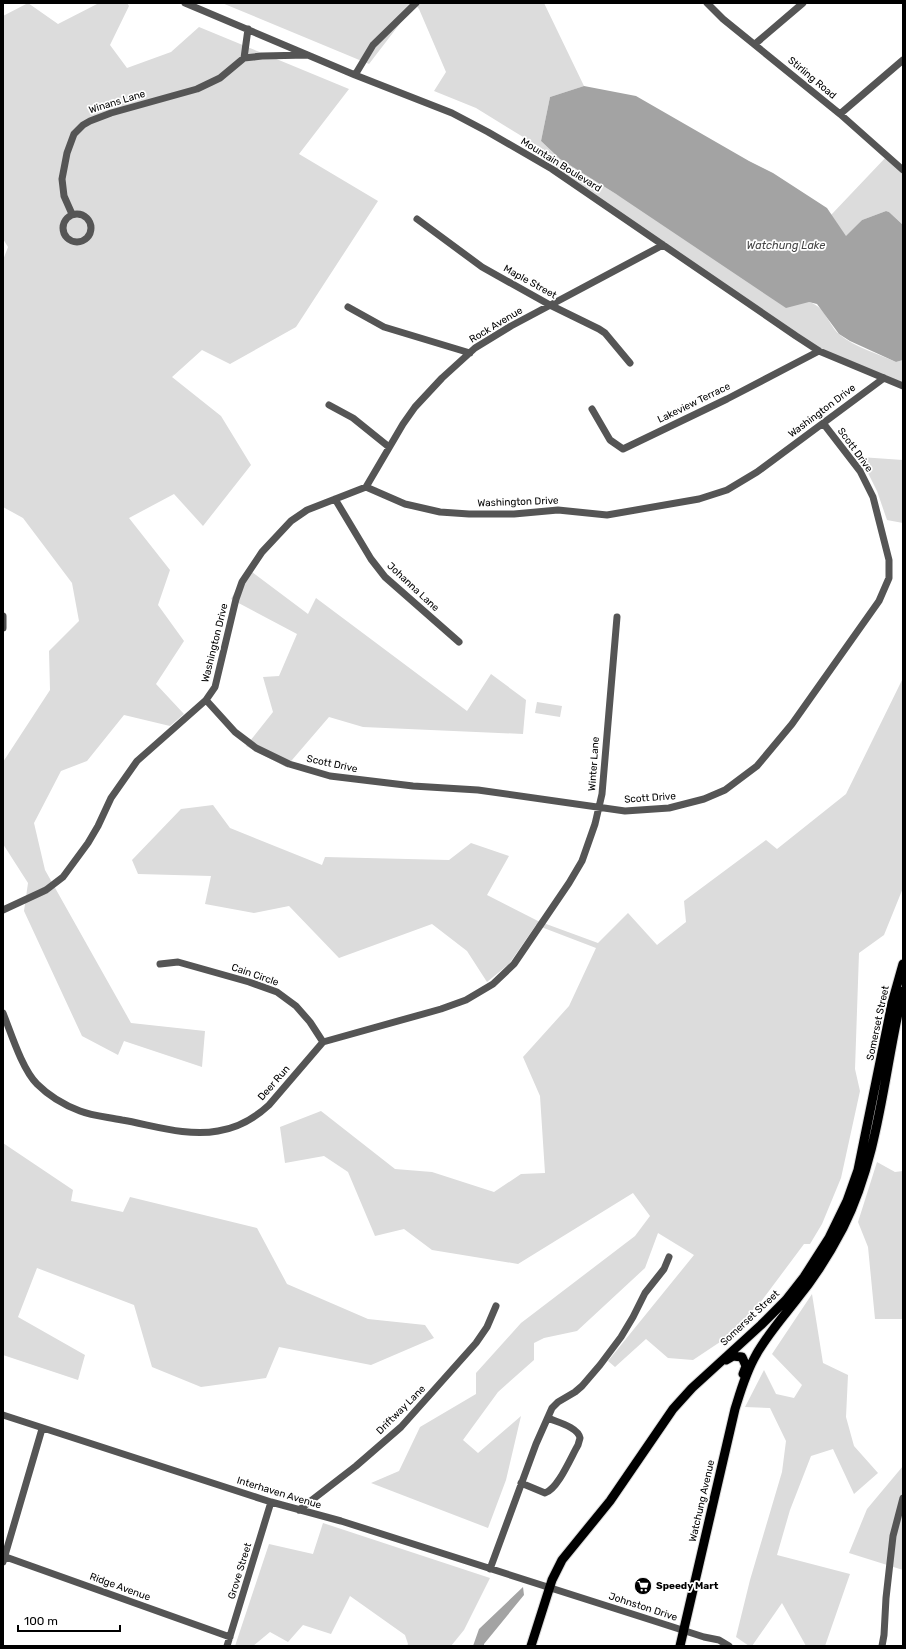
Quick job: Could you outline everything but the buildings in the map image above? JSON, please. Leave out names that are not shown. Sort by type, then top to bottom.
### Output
[{"type":"main road","name":"Somerset Street","points":[[531,1646],[555,1573],[562,1560],[610,1501],[673,1409],[687,1393],[761,1326],[786,1300],[813,1265],[837,1224],[853,1185],[862,1155],[890,1010],[903,964]]},
{"type":"main road","name":"Somerset Street","points":[[752,1363],[770,1334],[807,1287],[828,1257],[856,1199],[870,1153],[903,990]]},
{"type":"main road","points":[[709,1373],[733,1356],[738,1356],[744,1359],[746,1366],[740,1382],[735,1409]]},
{"type":"main road","name":"Watchung Avenue","points":[[680,1646],[735,1409],[752,1363]]},
{"type":"street","name":"Mountain Boulevard","points":[[186,3],[355,75],[452,114],[488,132],[552,169],[819,351],[903,386]]},
{"type":"street","points":[[355,75],[373,45],[416,3]]},
{"type":"street","name":"Stirling Road","points":[[707,3],[723,19],[840,114],[903,170]]},
{"type":"street","points":[[755,44],[803,3]]},
{"type":"street","points":[[248,29],[244,58],[309,55]]},
{"type":"street","name":"Winans Lane","points":[[72,214],[64,196],[62,179],[66,153],[74,134],[83,125],[111,113],[197,89],[220,78],[244,58]]},
{"type":"street","points":[[840,114],[903,60]]},
{"type":"street","points":[[72,214],[80,214],[86,217],[90,223],[90,234],[82,242],[74,242],[64,235],[63,225],[67,217],[72,214]]},
{"type":"street","name":"Maple Street","points":[[417,219],[482,267],[550,305],[605,333],[630,363]]},
{"type":"street","name":"Rock Avenue","points":[[366,487],[389,447],[415,407],[442,378],[475,348],[511,326],[663,245]]},
{"type":"street","points":[[348,307],[384,327],[470,353]]},
{"type":"street","name":"Lakeview Terrace","points":[[592,409],[610,440],[623,448],[727,399],[819,351]]},
{"type":"street","name":"Washington Drive","points":[[3,910],[46,890],[63,876],[88,843],[111,798],[137,760],[206,700],[215,687],[236,598],[242,582],[249,569],[262,552],[291,521],[307,510],[366,487],[405,504],[440,512],[497,515],[558,510],[595,515],[627,513],[699,499],[727,490],[757,472],[884,378]]},
{"type":"street","points":[[329,405],[353,418],[389,447]]},
{"type":"street","name":"Scott Drive","points":[[206,700],[236,732],[256,748],[289,764],[330,776],[414,786],[478,790],[625,811],[669,808],[684,805],[704,799],[725,790],[757,766],[792,724],[879,601],[888,578],[889,560],[873,497],[860,471],[823,423]]},
{"type":"street","name":"Johanna Lane","points":[[335,499],[371,559],[385,577],[459,642]]},
{"type":"street","points":[[3,616],[3,628]]},
{"type":"street","name":"Winter Lane","points":[[323,1042],[440,1010],[479,993],[493,984],[514,964],[582,861],[595,824],[599,807],[617,617]]},
{"type":"street","name":"Cain Circle","points":[[160,964],[178,962],[249,982],[277,992],[296,1006],[310,1022],[323,1042]]},
{"type":"street","name":"Deer Run","points":[[3,1013],[28,1074],[37,1084],[58,1101],[82,1112],[194,1132],[217,1131],[228,1128],[251,1119],[261,1113],[269,1106],[323,1042]]},
{"type":"street","points":[[490,1569],[536,1444],[552,1408],[558,1402],[582,1386],[621,1337],[634,1317],[645,1293],[664,1269],[669,1258]]},
{"type":"street","name":"Driftway Lane","points":[[299,1510],[356,1466],[401,1427],[476,1343],[488,1327],[496,1306]]},
{"type":"street","name":"Interhaven Avenue","points":[[3,1415],[42,1429],[81,1439],[271,1502],[341,1521],[550,1588]]},
{"type":"street","points":[[521,1483],[544,1493],[550,1491],[578,1445],[580,1438],[577,1432],[548,1418]]},
{"type":"street","points":[[4,1558],[42,1429]]},
{"type":"street","points":[[882,1646],[893,1536],[903,1498]]},
{"type":"street","name":"Grove Street","points":[[228,1646],[271,1502]]},
{"type":"street","name":"Ridge Avenue","points":[[4,1558],[230,1637]]},
{"type":"street","name":"Johnston Drive","points":[[550,1588],[719,1640],[729,1646]]},
{"type":"shaded area","points":[[28,3],[58,24],[99,3],[127,3],[129,6],[110,45],[127,68],[171,52],[199,27],[349,89],[299,154],[378,201],[296,327],[230,364],[202,350],[172,377],[221,416],[251,465],[203,526],[174,494],[129,518],[170,570],[158,605],[184,641],[156,684],[184,714],[170,726],[124,715],[87,761],[61,771],[34,823],[45,870],[131,1023],[205,1031],[202,1067],[124,1041],[118,1055],[82,1036],[24,911],[28,883],[3,844],[3,762],[50,690],[49,651],[79,621],[72,583],[23,518],[3,507],[3,260],[8,247],[3,239],[3,16]]},
{"type":"shaded area","points":[[222,3],[544,3],[584,86],[550,97],[541,141],[560,159],[616,194],[815,304],[823,312],[836,331],[846,339],[860,347],[896,362],[903,360],[903,386],[819,351],[552,169],[559,159],[476,108],[434,91],[446,72],[419,9],[415,4],[369,64]]},
{"type":"shaded area","points":[[887,156],[903,170],[903,225],[886,211],[862,220],[846,237],[831,215]]},
{"type":"shaded area","points":[[860,457],[903,460],[903,523],[887,520],[877,491]]},
{"type":"shaded area","points":[[248,569],[308,614],[316,598],[467,711],[491,674],[526,700],[523,734],[363,727],[329,717],[286,767],[246,746],[273,712],[263,677],[279,676],[297,634],[231,599]]},
{"type":"shaded area","points":[[903,678],[903,888],[884,935],[859,953],[855,1069],[860,1091],[841,1178],[822,1224],[810,1244],[804,1244],[760,1303],[723,1340],[693,1360],[668,1358],[646,1339],[615,1367],[608,1361],[694,1255],[658,1233],[645,1268],[577,1331],[544,1338],[534,1343],[534,1360],[498,1392],[463,1440],[478,1453],[521,1416],[506,1480],[488,1528],[371,1483],[399,1471],[420,1427],[476,1394],[476,1373],[521,1323],[635,1236],[650,1216],[633,1193],[518,1264],[432,1250],[404,1229],[375,1236],[348,1172],[324,1156],[285,1163],[280,1127],[321,1111],[395,1169],[432,1172],[494,1192],[521,1174],[545,1173],[540,1096],[523,1057],[569,1006],[596,948],[536,925],[509,964],[487,982],[467,951],[432,924],[339,958],[289,906],[254,913],[205,904],[211,876],[138,874],[132,860],[181,809],[213,805],[230,828],[322,865],[325,857],[449,860],[471,843],[509,856],[487,895],[538,921],[598,943],[628,913],[657,945],[686,922],[684,901],[766,840],[777,849],[846,794]]},
{"type":"shaded area","points":[[537,702],[562,706],[560,717],[535,713]]},
{"type":"shaded area","points":[[3,1143],[73,1190],[71,1201],[123,1212],[130,1197],[257,1228],[287,1284],[368,1319],[425,1325],[434,1338],[371,1365],[279,1347],[266,1378],[201,1387],[152,1367],[134,1305],[37,1268],[18,1317],[85,1355],[78,1380],[3,1355]]},
{"type":"shaded area","points":[[877,1162],[895,1172],[903,1171],[903,1319],[875,1319],[868,1247],[858,1222]]},
{"type":"shaded area","points":[[812,1294],[823,1363],[848,1375],[846,1417],[854,1446],[878,1473],[854,1494],[833,1449],[811,1456],[790,1510],[777,1555],[850,1574],[825,1646],[806,1646],[782,1603],[752,1646],[749,1646],[736,1637],[750,1580],[782,1472],[786,1441],[770,1408],[745,1407],[764,1370],[776,1394],[794,1398],[802,1385],[772,1354]]},
{"type":"shaded area","points":[[903,1466],[903,1570],[849,1553],[867,1509]]},
{"type":"shaded area","points":[[323,1523],[490,1578],[464,1630],[451,1646],[407,1646],[408,1644],[405,1635],[350,1596],[331,1634],[303,1625],[288,1642],[270,1632],[253,1646],[235,1646],[269,1544],[313,1554]]},
{"type":"water","name":"Watchung Lake","points":[[584,86],[636,96],[749,161],[773,173],[827,208],[846,236],[862,220],[886,211],[889,212],[903,225],[903,360],[896,362],[850,341],[839,334],[817,304],[809,302],[786,308],[616,194],[560,159],[541,141],[550,97]]},
{"type":"water","points":[[523,1587],[524,1595],[484,1644],[484,1646],[473,1646],[479,1629]]},
{"type":"place","name":"Speedy Mart","points":[[643,1586]]}]
